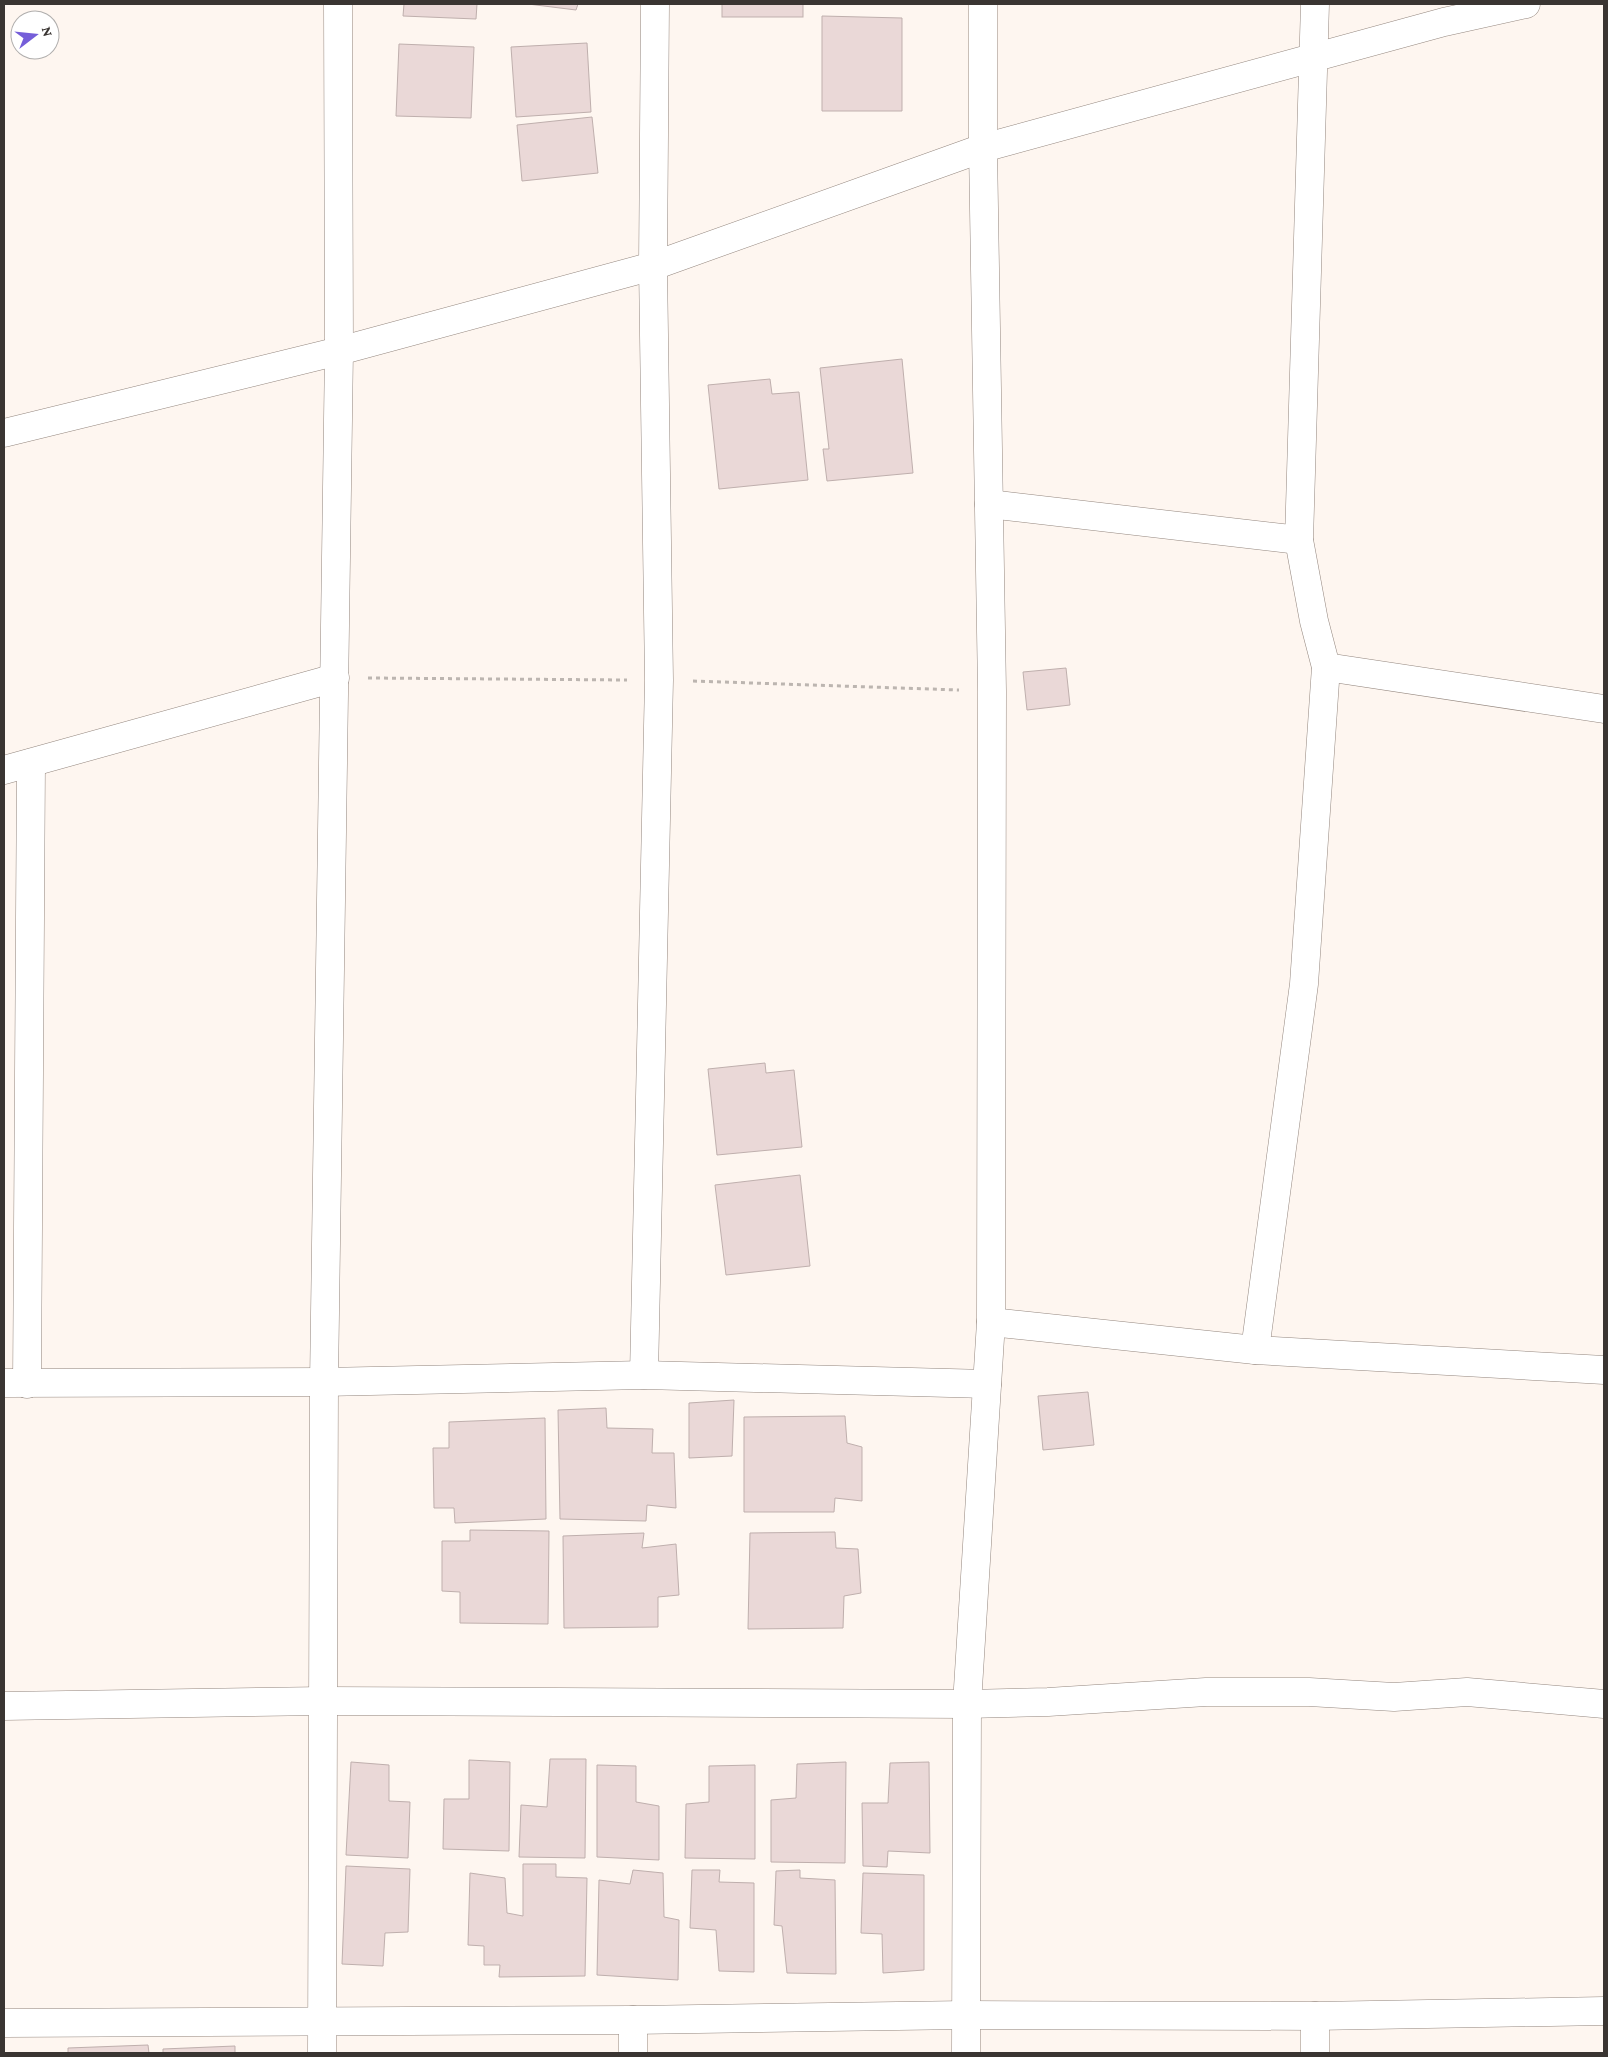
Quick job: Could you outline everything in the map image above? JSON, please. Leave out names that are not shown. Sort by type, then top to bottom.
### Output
[{"type":"street","points":[[322,2053],[324,1382],[339,351],[338,4]]},
{"type":"street","points":[[644,1375],[659,680],[653,266],[654,4]]},
{"type":"street","points":[[966,2053],[964,2015],[967,1704],[991,1322],[992,691],[983,148],[983,4]]},
{"type":"street","points":[[1255,1350],[1304,984],[1326,667],[1314,621],[1299,540],[1315,58],[1315,4]]},
{"type":"street","points":[[4,433],[339,351],[653,266],[983,148],[1444,22],[1526,4]]},
{"type":"street","points":[[989,504],[1299,540]]},
{"type":"street","points":[[1326,667],[1604,709]]},
{"type":"street","points":[[4,770],[335,678]]},
{"type":"street","points":[[31,764],[15,1383],[324,1382],[644,1375],[987,1384]]},
{"type":"street","points":[[991,1322],[1255,1350],[1604,1370]]},
{"type":"street","points":[[4,1706],[323,1702],[967,1704],[1048,1702],[1206,1692],[1309,1692],[1394,1697],[1467,1692],[1604,1704]]},
{"type":"street","points":[[4,2023],[633,2020],[964,2015],[1315,2016],[1604,2011]]},
{"type":"street","points":[[1315,2016],[1315,2053]]},
{"type":"street","points":[[633,2020],[633,2053]]},
{"type":"path","points":[[335,678],[659,680],[992,691]]},
{"type":"building","points":[[404,4],[477,4],[476,19],[403,16]]},
{"type":"building","points":[[528,4],[578,4],[576,10]]},
{"type":"building","points":[[722,4],[803,4],[803,17],[722,17]]},
{"type":"building","points":[[822,16],[902,18],[902,111],[822,111]]},
{"type":"building","points":[[587,43],[591,112],[516,117],[511,47]]},
{"type":"building","points":[[399,44],[474,47],[471,118],[396,116]]},
{"type":"building","points":[[592,117],[598,173],[522,181],[517,125]]},
{"type":"building","points":[[902,359],[913,473],[827,481],[823,449],[829,449],[820,368]]},
{"type":"building","points":[[770,379],[772,394],[799,392],[808,480],[719,489],[708,385]]},
{"type":"building","points":[[1066,668],[1070,705],[1027,710],[1023,672]]},
{"type":"building","points":[[765,1063],[766,1073],[794,1070],[802,1147],[717,1155],[708,1069]]},
{"type":"building","points":[[800,1175],[810,1266],[726,1275],[715,1185]]},
{"type":"building","points":[[1088,1392],[1094,1445],[1043,1450],[1038,1396]]},
{"type":"building","points":[[734,1400],[732,1456],[689,1458],[689,1403]]},
{"type":"building","points":[[606,1408],[607,1428],[653,1429],[652,1453],[674,1453],[676,1508],[647,1505],[646,1521],[560,1519],[558,1410]]},
{"type":"building","points":[[845,1416],[847,1443],[862,1447],[862,1501],[835,1498],[834,1512],[744,1512],[744,1417]]},
{"type":"building","points":[[545,1418],[546,1519],[455,1523],[454,1508],[434,1508],[433,1448],[449,1448],[449,1422]]},
{"type":"building","points":[[470,1530],[549,1531],[548,1624],[460,1623],[460,1592],[442,1591],[442,1541],[470,1541]]},
{"type":"building","points":[[835,1532],[836,1548],[858,1549],[861,1593],[844,1596],[843,1628],[748,1629],[750,1533]]},
{"type":"building","points":[[644,1533],[642,1548],[676,1544],[679,1595],[658,1597],[658,1627],[564,1628],[563,1536]]},
{"type":"building","points":[[550,1759],[586,1759],[585,1858],[519,1857],[521,1805],[547,1807]]},
{"type":"building","points":[[469,1760],[510,1762],[509,1851],[443,1849],[444,1799],[469,1799]]},
{"type":"building","points":[[351,1762],[389,1765],[389,1801],[410,1802],[408,1858],[346,1855]]},
{"type":"building","points":[[846,1762],[845,1863],[771,1862],[771,1800],[796,1798],[797,1764]]},
{"type":"building","points":[[929,1762],[930,1853],[888,1851],[887,1867],[863,1866],[862,1803],[888,1803],[890,1763]]},
{"type":"building","points":[[597,1765],[636,1766],[636,1802],[659,1806],[659,1860],[597,1857]]},
{"type":"building","points":[[755,1765],[755,1859],[685,1858],[686,1804],[709,1802],[709,1766]]},
{"type":"building","points":[[523,1864],[556,1864],[556,1877],[587,1878],[585,1976],[499,1977],[500,1965],[484,1965],[484,1946],[468,1945],[470,1873],[505,1878],[507,1913],[523,1916]]},
{"type":"building","points":[[346,1866],[410,1869],[408,1932],[385,1933],[383,1966],[342,1964]]},
{"type":"building","points":[[633,1870],[663,1873],[664,1917],[679,1920],[678,1980],[597,1975],[599,1880],[630,1884]]},
{"type":"building","points":[[692,1870],[720,1870],[719,1882],[754,1883],[754,1972],[719,1971],[716,1930],[690,1928]]},
{"type":"building","points":[[800,1870],[800,1878],[835,1880],[836,1974],[787,1973],[782,1926],[774,1925],[776,1871]]},
{"type":"building","points":[[863,1873],[924,1875],[924,1970],[883,1973],[882,1934],[861,1933]]},
{"type":"building","points":[[148,2045],[149,2053],[68,2053],[68,2048]]},
{"type":"building","points":[[235,2046],[235,2053],[163,2053],[163,2049]]}]
